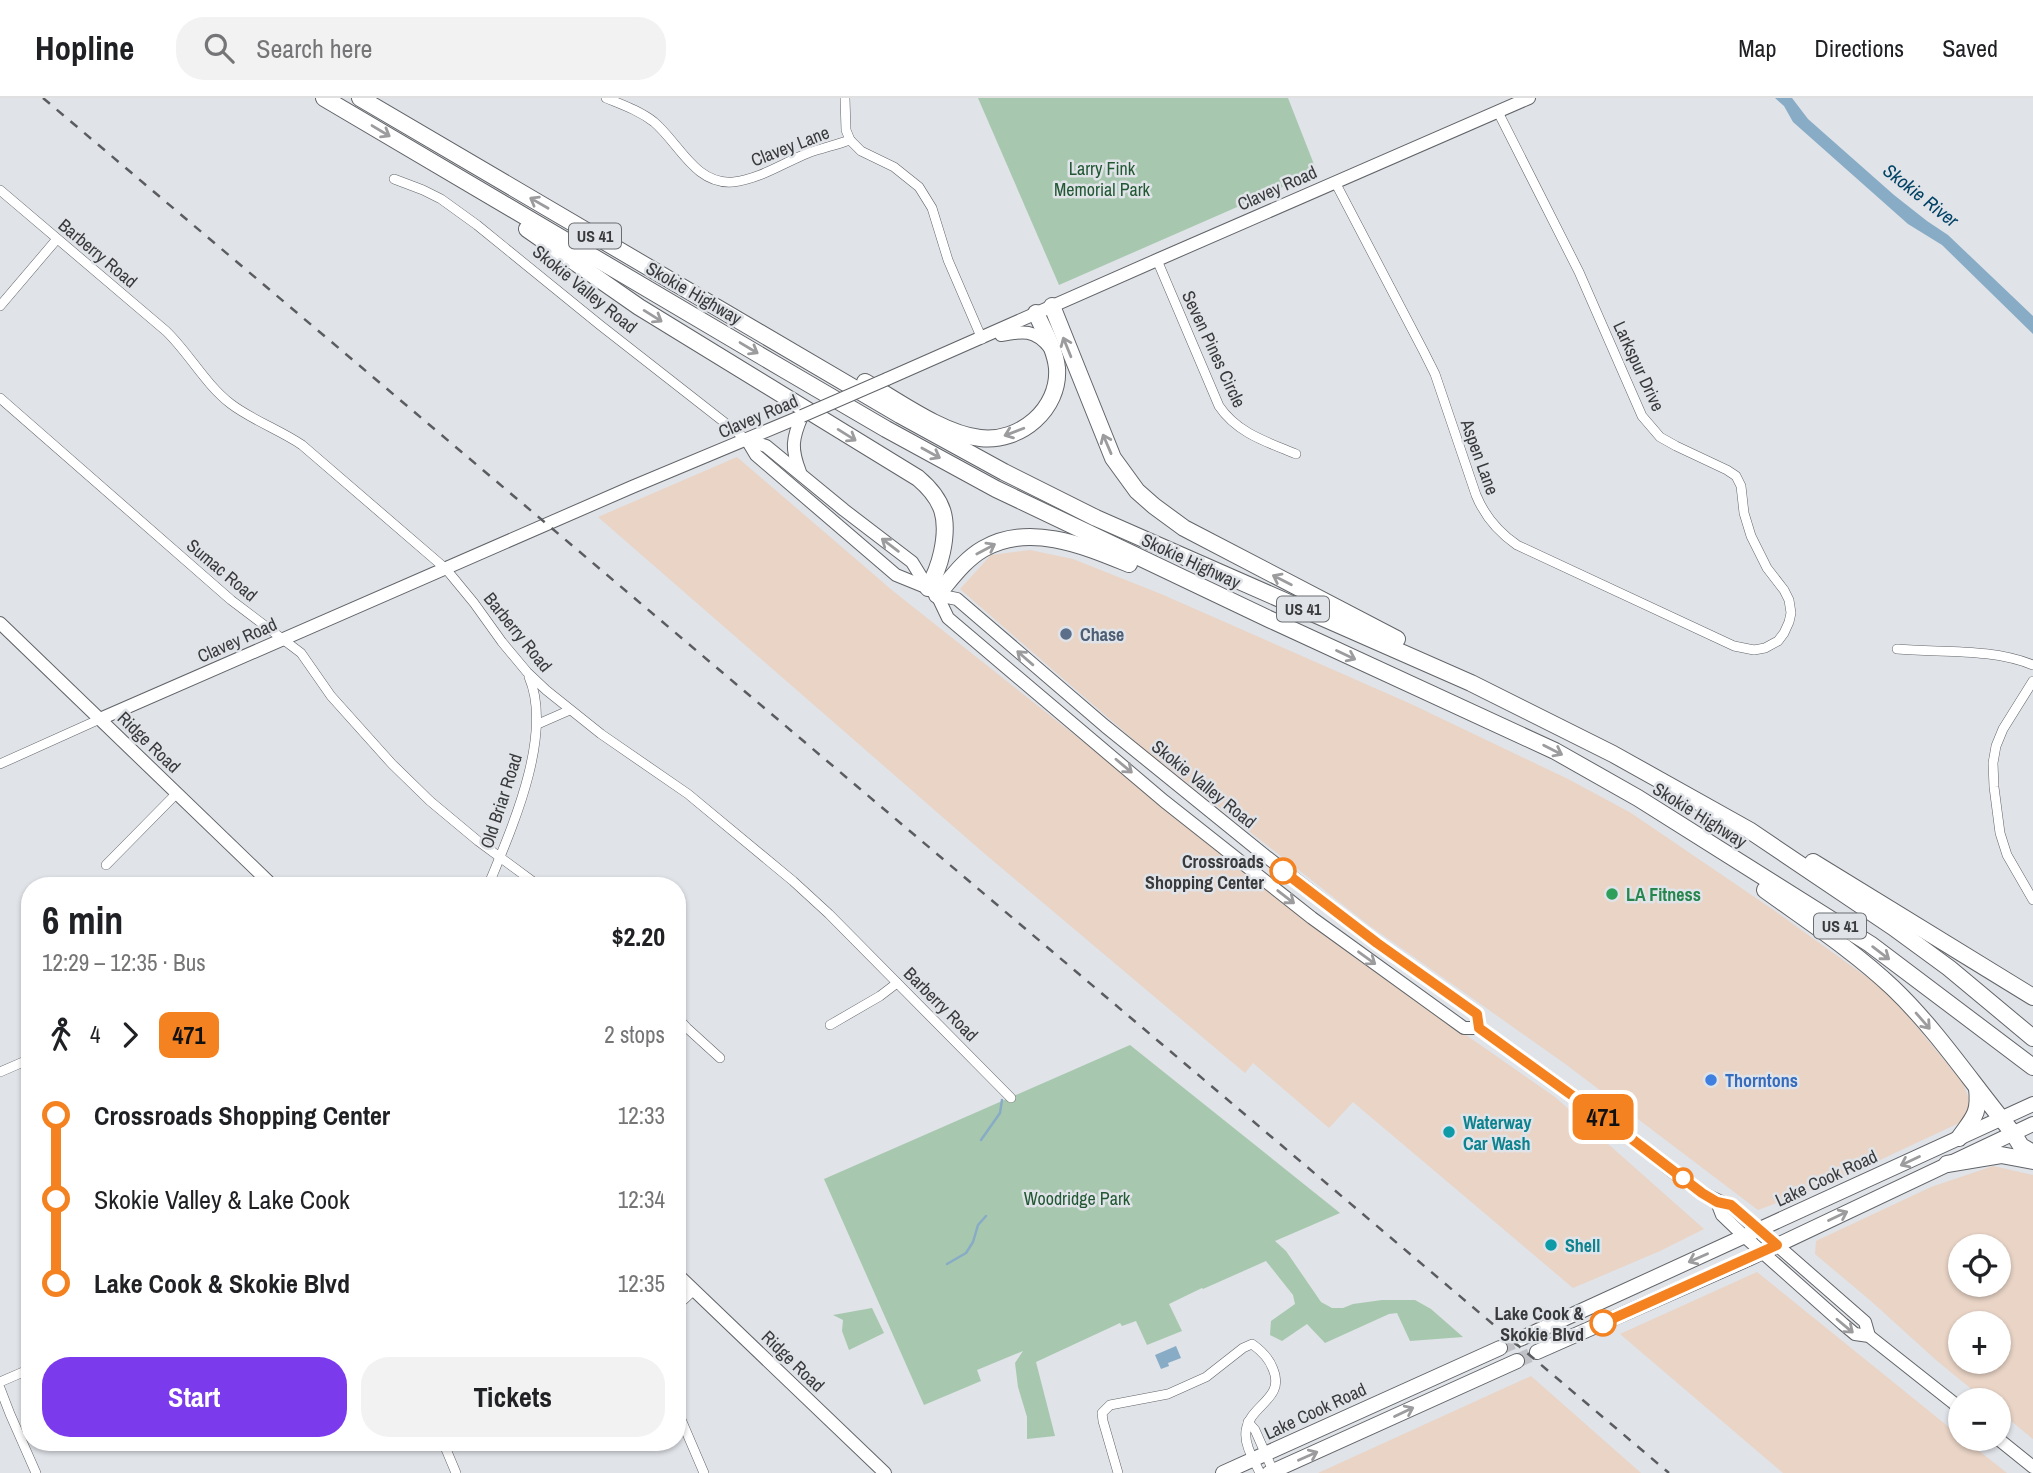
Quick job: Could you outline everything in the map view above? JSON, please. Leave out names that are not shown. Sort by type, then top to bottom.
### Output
[{"type":"highway","name":"Skokie Highway","points":[[324,98],[886,429],[996,489],[1555,751],[1638,798],[1870,944],[2033,1068]]},
{"type":"highway","name":"Skokie Highway","points":[[360,98],[900,415],[1004,472],[1096,517],[1471,683],[1613,754],[1749,830],[1949,968],[2033,1038]]},
{"type":"highway","points":[[437,165],[455,182],[639,307],[918,478],[931,489],[945,517],[946,533],[932,592]]},
{"type":"highway","points":[[709,303],[771,330],[946,428],[981,439],[998,438],[1027,427],[1043,412],[1053,394],[1057,370],[1055,355],[1036,313]]},
{"type":"highway","points":[[1052,306],[1113,458],[1145,498],[1194,533],[1406,644],[1471,683]]},
{"type":"highway","points":[[932,592],[983,549],[1007,540],[1039,538],[1078,544],[1193,590],[1240,605]]},
{"type":"highway","points":[[1638,798],[1864,962],[1894,989],[1947,1049],[2021,1146],[2033,1153]]},
{"type":"highway","points":[[1749,830],[1794,851],[1841,878],[2033,997]]},
{"type":"highway","points":[[1959,1138],[1979,1105],[1977,1088]]},
{"type":"highway","points":[[1947,1164],[2001,1155],[2033,1161]]},
{"type":"main road","name":"Clavey Road","points":[[100,719],[887,380],[1529,98]]},
{"type":"main road","points":[[982,338],[1016,332],[1033,334],[1041,337],[1055,355]]},
{"type":"main road","points":[[802,416],[793,441],[794,458],[802,475]]},
{"type":"main road","name":"Skokie Valley Road","points":[[747,440],[756,455],[896,575],[932,592],[957,599],[1105,726],[1263,855],[1324,903],[1477,1014],[1479,1028]]},
{"type":"main road","name":"Skokie Valley Road","points":[[747,440],[766,446],[912,562],[948,618],[1164,800],[1312,918],[1464,1028],[1479,1028],[1702,1193],[1717,1202],[1731,1205],[1865,1322],[1869,1336],[1855,1334],[1744,1236],[1722,1214],[1717,1202]]},
{"type":"main road","name":"Ridge Road","points":[[0,623],[264,877]]},
{"type":"main road","points":[[1251,869],[1263,855]]},
{"type":"main road","points":[[1312,918],[1324,903]]},
{"type":"main road","name":"Lake Cook Road","points":[[1520,1339],[2031,1105]]},
{"type":"main road","points":[[1537,1352],[1762,1252],[2033,1124]]},
{"type":"main road","name":"Ridge Road","points":[[686,1282],[885,1473]]},
{"type":"main road","points":[[1869,1336],[1948,1399]]},
{"type":"main road","name":"Lake Cook Road","points":[[1266,1467],[1500,1348]]},
{"type":"main road","name":"Lake Cook Road","points":[[1223,1473],[1266,1467],[1517,1361]]},
{"type":"main road","points":[[2011,1449],[2033,1466]]},
{"type":"street","name":"Clavey Lane","points":[[606,98],[645,116],[670,138],[701,173],[717,180],[735,181],[757,176],[810,153],[849,140],[861,151],[894,167],[919,187],[932,208],[948,260],[982,338]]},
{"type":"street","points":[[845,98],[849,140]]},
{"type":"street","name":"Larkspur Drive","points":[[1498,112],[1579,272],[1642,416],[1660,437],[1736,477],[1741,486],[1744,513],[1751,536],[1786,595]]},
{"type":"street","name":"Skokie Valley Road","points":[[394,180],[432,194],[477,225],[747,440]]},
{"type":"street","name":"Aspen Lane","points":[[1335,182],[1435,374],[1480,506],[1505,536],[1555,564],[1745,649],[1765,648],[1778,641],[1791,613],[1786,595]]},
{"type":"street","name":"Barberry Road","points":[[0,190],[166,331],[233,406],[284,433],[302,446],[446,569],[527,672],[601,734],[688,794],[727,825],[829,914],[1011,1098]]},
{"type":"street","points":[[0,306],[57,239]]},
{"type":"street","name":"Seven Pines Circle","points":[[1157,260],[1227,419],[1240,430],[1296,454]]},
{"type":"street","name":"Sumac Road","points":[[0,398],[231,600],[301,653],[331,696],[392,764],[430,800],[527,877]]},
{"type":"street","points":[[1897,649],[1996,655],[2033,665]]},
{"type":"street","name":"Old Briar Road","points":[[492,877],[521,799],[534,752],[538,724],[534,687],[527,672]]},
{"type":"street","points":[[2033,681],[2003,729],[1993,762],[2000,832],[2007,855],[2033,900]]},
{"type":"street","points":[[538,724],[570,710]]},
{"type":"street","name":"Clavey Road","points":[[0,764],[100,719]]},
{"type":"street","points":[[106,865],[177,793]]},
{"type":"street","points":[[830,1025],[897,983]]},
{"type":"street","points":[[686,1026],[720,1058]]},
{"type":"street","points":[[0,1072],[21,1063]]},
{"type":"street","points":[[686,1298],[694,1290]]},
{"type":"street","points":[[1118,1473],[1102,1413],[1110,1405],[1168,1394],[1206,1377],[1252,1344],[1264,1352],[1277,1380],[1275,1391],[1248,1422],[1255,1430],[1266,1467]]},
{"type":"street","points":[[0,1382],[21,1373]]},
{"type":"street","points":[[0,1388],[21,1440]]},
{"type":"street","points":[[686,1431],[704,1473]]},
{"type":"street","points":[[26,1451],[36,1473]]},
{"type":"street","points":[[447,1451],[456,1473]]},
{"type":"shaded area","points":[[737,457],[893,591],[1361,962],[1555,1097],[1704,1229],[1573,1288],[1353,1102],[1329,1128],[1253,1063],[1245,1073],[985,854],[598,517]]},
{"type":"shaded area","name":"Crossroads Shopping Center","points":[[1030,550],[1073,559],[1161,594],[1411,704],[1568,779],[1631,813],[1889,993],[1963,1083],[1972,1107],[1959,1123],[1835,1181],[1758,1210],[1564,1063],[1370,926],[1143,748],[960,589],[991,555]]},
{"type":"shaded area","points":[[1993,1166],[2033,1175],[2033,1439],[2011,1421],[2011,1388],[1970,1388],[1953,1374],[2011,1374],[2011,1311],[1948,1311],[1948,1370],[1815,1254],[1816,1241],[1931,1187]]},
{"type":"shaded area","points":[[1757,1272],[1948,1426],[1948,1451],[1979,1451],[2007,1473],[1783,1473],[1620,1334]]},
{"type":"shaded area","points":[[1531,1376],[1641,1473],[1318,1473]]},
{"type":"green space","name":"Larry Fink Memorial Park","points":[[978,98],[1288,98],[1317,172],[1059,285]]},
{"type":"green space","name":"Woodridge Park","points":[[1130,1045],[1340,1213],[1275,1241],[1286,1251],[1321,1302],[1332,1308],[1343,1308],[1382,1300],[1415,1300],[1431,1309],[1463,1337],[1410,1341],[1397,1313],[1389,1314],[1325,1343],[1307,1324],[1282,1341],[1270,1335],[1271,1321],[1295,1304],[1293,1295],[1266,1261],[1169,1304],[1182,1331],[1147,1345],[1136,1321],[1122,1326],[1120,1323],[1036,1362],[1055,1436],[1027,1439],[1027,1417],[1018,1387],[1015,1363],[1023,1351],[977,1370],[981,1381],[924,1405],[824,1179]]},
{"type":"green space","points":[[872,1308],[884,1333],[849,1350],[842,1331],[843,1320],[833,1315]]},
{"type":"water","points":[[1775,98],[1792,98],[1808,119],[1894,195],[1948,235],[2033,316],[2033,334],[1942,245],[1908,224],[1793,122],[1784,106]]},
{"type":"water","points":[[1176,1346],[1181,1358],[1161,1369],[1155,1355]]},
{"type":"waterway","points":[[981,1140],[1000,1113],[1002,1100]]},
{"type":"waterway","points":[[947,1264],[966,1253],[973,1242],[978,1225],[986,1216]]},
{"type":"tunnel","points":[[1500,1348],[1520,1339]]},
{"type":"tunnel","points":[[1517,1361],[1537,1352]]},
{"type":"railway","points":[[43,98],[1669,1473]]},
{"type":"bus line","name":"471","points":[[1283,871],[1377,943],[1477,1014],[1479,1028],[1702,1193],[1717,1202],[1731,1205],[1777,1245],[1603,1323]]},
{"type":"place","name":"Chase","points":[[1066,634]]},
{"type":"place","name":"Crossroads Shopping Center","points":[[1283,871]]},
{"type":"place","name":"LA Fitness","points":[[1612,894]]},
{"type":"place","name":"Thorntons","points":[[1711,1080]]},
{"type":"place","name":"Waterway Car Wash","points":[[1449,1132]]},
{"type":"place","name":"Shell","points":[[1551,1245]]},
{"type":"place","name":"Lake Cook & Skokie Blvd","points":[[1603,1323]]},
{"type":"water label","name":"Skokie River","points":[[1921,195]]}]
